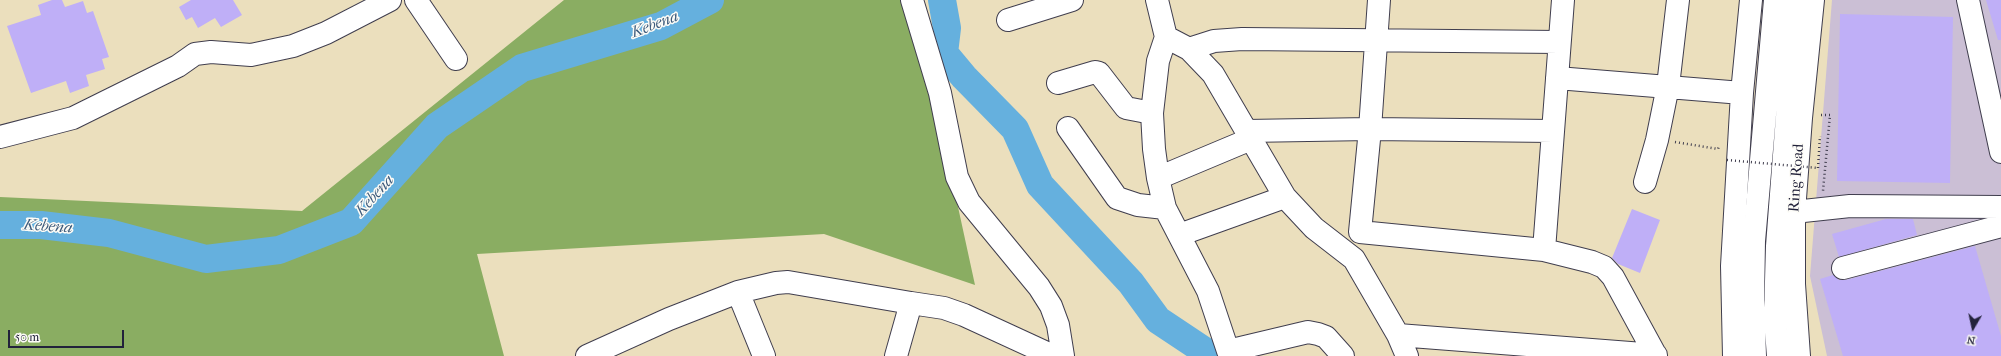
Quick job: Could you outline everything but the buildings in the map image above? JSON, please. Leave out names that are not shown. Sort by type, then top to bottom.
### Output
[{"type":"main road","points":[[0,137],[73,118],[178,66],[195,54],[211,52],[251,56],[293,46],[326,33],[390,0]]},
{"type":"main road","points":[[416,0],[456,59]]},
{"type":"main road","points":[[912,0],[940,93],[957,177],[969,202],[1039,287],[1051,306],[1058,325],[1063,356]]},
{"type":"main road","points":[[1008,20],[1072,0]]},
{"type":"main road","points":[[1157,0],[1166,37],[1158,61],[1152,113],[1154,149],[1158,178],[1165,208],[1208,291],[1227,353],[1308,332],[1326,337],[1343,356]]},
{"type":"main road","points":[[1354,259],[1360,232],[1370,129],[1379,0]]},
{"type":"main road","points":[[1544,250],[1563,0]]},
{"type":"main road","points":[[1645,182],[1657,140],[1668,86],[1678,0]]},
{"type":"main road","points":[[1734,356],[1732,266],[1742,93],[1751,0]]},
{"type":"main road","points":[[1755,356],[1753,300],[1754,241],[1775,0]]},
{"type":"main road","name":"Ring Road","points":[[1778,356],[1775,317],[1777,246],[1796,0]]},
{"type":"main road","name":"Ring Road","points":[[1799,356],[1794,284],[1794,212],[1801,118],[1813,0]]},
{"type":"main road","points":[[1968,0],[1994,82],[2001,152]]},
{"type":"main road","points":[[1166,37],[1189,49],[1213,74],[1284,197],[1314,228],[1354,259],[1398,335],[1407,356]]},
{"type":"main road","points":[[1189,49],[1214,41],[1242,39],[1559,42]]},
{"type":"main road","points":[[1058,83],[1095,72],[1099,73],[1126,108],[1152,113]]},
{"type":"main road","points":[[1557,78],[1742,93]]},
{"type":"main road","points":[[1068,128],[1117,198],[1138,205],[1165,208]]},
{"type":"main road","points":[[1158,178],[1249,135],[1370,129],[1553,131]]},
{"type":"main road","points":[[1179,235],[1284,197]]},
{"type":"main road","points":[[1794,212],[1850,206],[2001,207]]},
{"type":"main road","points":[[1843,268],[2001,226]]},
{"type":"main road","points":[[1360,232],[1544,250],[1592,262],[1604,267],[1613,277],[1656,355]]},
{"type":"main road","points":[[587,356],[669,319],[738,292],[776,283],[788,282],[944,308],[964,315],[1053,356]]},
{"type":"main road","points":[[738,292],[764,356]]},
{"type":"main road","points":[[896,356],[911,303]]},
{"type":"main road","points":[[1398,335],[1656,355]]},
{"type":"path","points":[[1821,122],[1822,114],[1830,114],[1822,210]]},
{"type":"path","points":[[1727,160],[1818,168],[1820,129]]},
{"type":"path","points":[[1657,140],[1718,148]]},
{"type":"shaded area","points":[[1832,0],[2001,0],[2001,356],[1827,356],[1810,276]]},
{"type":"green space","points":[[564,0],[913,0],[975,285],[824,234],[477,254],[504,356],[0,356],[0,197],[302,211]]},
{"type":"waterway","name":"Kebena","points":[[0,225],[41,225],[109,233],[206,259],[279,250],[351,222],[437,126],[522,68],[661,26],[710,0]]},
{"type":"waterway","points":[[942,0],[947,28],[944,53],[964,77],[1015,129],[1040,185],[1131,283],[1158,320],[1212,356]]}]
